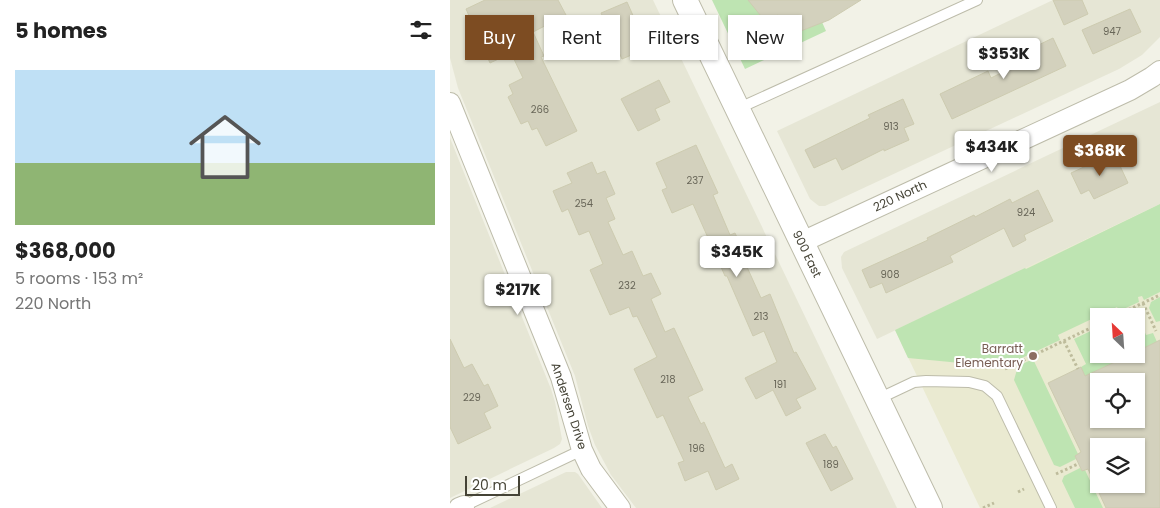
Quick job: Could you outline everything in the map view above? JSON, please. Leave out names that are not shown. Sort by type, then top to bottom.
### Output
[{"type":"street","name":"900 East","points":[[685,0],[930,508]]},
{"type":"street","name":"220 North","points":[[802,242],[1130,90],[1152,78],[1160,71]]},
{"type":"street","name":"Andersen Drive","points":[[450,103],[561,377],[582,450],[591,468],[620,508]]},
{"type":"lane","points":[[737,109],[977,0]]},
{"type":"lane","points":[[878,400],[914,382],[969,382],[985,386],[997,396],[1051,508]]},
{"type":"lane","points":[[461,507],[582,450]]},
{"type":"path","points":[[1132,308],[1160,295]]},
{"type":"path","points":[[1143,303],[1156,331]]},
{"type":"path","points":[[1005,369],[1090,328]]},
{"type":"path","points":[[1064,341],[1078,369]]},
{"type":"path","points":[[1056,474],[1078,464]]},
{"type":"path","points":[[1018,492],[1024,489]]},
{"type":"path","points":[[983,508],[994,503]]},
{"type":"shaded area","points":[[450,0],[653,0],[660,15],[630,15],[630,60],[682,60],[897,508],[636,508],[611,475],[595,445],[575,376],[458,88],[450,58]]},
{"type":"shaded area","points":[[1053,0],[1160,0],[1160,37],[1142,55],[1119,69],[825,206],[819,206],[810,199],[777,131]]},
{"type":"shaded area","points":[[1160,102],[1160,204],[877,339],[842,268],[841,257],[844,252]]},
{"type":"shaded area","points":[[450,138],[551,389],[562,439],[560,444],[554,448],[450,498]]},
{"type":"shaded area","name":"Barratt Elementary","points":[[1160,204],[1160,508],[980,508],[895,330]]},
{"type":"shaded area","points":[[566,472],[578,474],[602,508],[490,508]]},
{"type":"green space","points":[[712,0],[753,0],[761,15],[728,15],[728,33]]},
{"type":"green space","points":[[822,22],[826,31],[802,42],[802,30]]},
{"type":"green space","points":[[741,60],[764,60],[745,69]]},
{"type":"green space","points":[[1160,204],[1160,292],[1144,300],[1142,296],[1138,297],[1139,302],[1126,308],[1090,308],[1090,320],[1058,335],[1060,340],[1003,367],[908,358],[895,330]]},
{"type":"green space","points":[[1160,297],[1160,321],[1156,322],[1149,308],[1151,302]]},
{"type":"green space","points":[[1090,331],[1090,363],[1113,363],[1085,376],[1081,367],[1086,364],[1074,339]]},
{"type":"green space","points":[[1145,333],[1146,335],[1153,333],[1157,342],[1145,348]]},
{"type":"green space","points":[[1033,359],[1078,454],[1075,456],[1076,459],[1060,467],[1054,465],[1014,380],[1018,366]]},
{"type":"green space","points":[[1080,468],[1082,471],[1085,470],[1090,481],[1090,493],[1096,493],[1103,508],[1075,508],[1062,481],[1064,476]]},
{"type":"building","points":[[485,0],[558,0],[566,15],[544,15],[544,26],[534,31],[534,15],[469,15],[466,9]]},
{"type":"building","points":[[748,0],[861,0],[829,20],[802,30],[802,15],[760,15]]},
{"type":"building","points":[[1053,0],[1082,0],[1088,14],[1064,25]]},
{"type":"building","points":[[627,2],[633,15],[630,15],[630,56],[622,59],[620,55],[620,15],[602,15],[601,13]]},
{"type":"building","points":[[1130,9],[1141,32],[1093,54],[1082,30]]},
{"type":"building","points":[[534,34],[544,56],[541,57],[577,131],[546,146],[537,128],[532,130],[528,121],[521,124],[508,97],[513,94],[509,85],[523,78],[514,60],[534,60]]},
{"type":"building","points":[[1053,38],[1066,66],[952,119],[940,94],[988,71],[991,78],[1027,60],[1024,52]]},
{"type":"building","points":[[659,80],[670,102],[655,109],[660,120],[638,131],[621,99]]},
{"type":"building","points":[[903,99],[914,124],[904,128],[909,140],[884,151],[884,149],[842,170],[836,158],[814,168],[805,150],[870,118],[868,115]]},
{"type":"building","points":[[696,145],[718,193],[713,195],[730,235],[735,233],[750,266],[747,267],[761,298],[770,294],[794,353],[796,352],[816,389],[796,399],[801,408],[786,416],[773,390],[756,399],[745,378],[777,362],[764,331],[753,336],[693,204],[672,213],[662,190],[667,188],[656,163]]},
{"type":"building","points":[[1114,153],[1128,183],[1094,199],[1089,190],[1081,194],[1071,173]]},
{"type":"building","points":[[592,162],[597,174],[605,171],[615,194],[606,198],[615,219],[608,222],[623,255],[632,251],[643,276],[651,273],[661,294],[651,299],[665,332],[674,328],[703,390],[688,397],[701,424],[704,422],[725,468],[732,464],[739,479],[716,490],[708,471],[685,481],[678,463],[684,461],[663,415],[657,418],[634,369],[657,357],[637,316],[633,317],[629,307],[610,315],[590,270],[603,264],[589,231],[579,235],[568,209],[562,212],[553,191],[572,183],[567,173]]},
{"type":"building","points":[[1038,190],[1053,221],[1024,235],[1026,240],[1013,247],[1004,228],[950,256],[953,262],[886,293],[882,283],[870,288],[862,270],[928,240],[927,238],[974,215],[975,217],[1010,199],[1012,203]]},
{"type":"building","points":[[450,339],[464,368],[472,364],[484,386],[488,384],[498,406],[484,413],[491,428],[458,444],[450,427]]},
{"type":"building","points":[[1160,340],[1160,508],[1106,508],[1099,493],[1145,493],[1145,438],[1090,438],[1090,473],[1088,469],[1082,471],[1075,456],[1081,452],[1048,383],[1081,367],[1085,376],[1090,374],[1090,428],[1145,428],[1145,373],[1091,373],[1113,363],[1145,363],[1145,348]]},
{"type":"building","points":[[825,434],[833,448],[836,446],[853,479],[831,491],[806,443]]},
{"type":"place","name":"Barratt Elementary","points":[[1033,356]]}]
